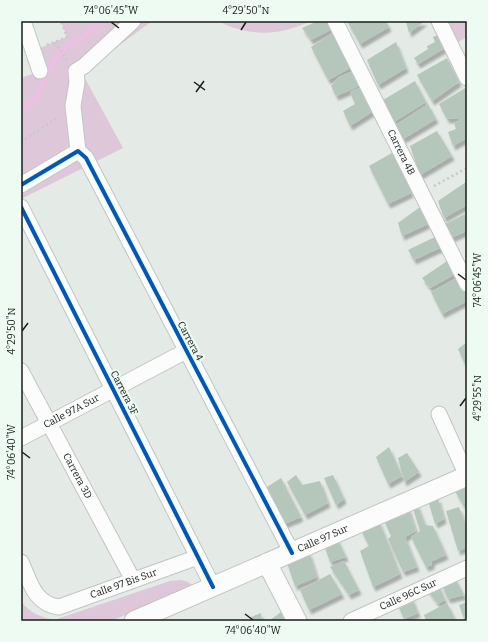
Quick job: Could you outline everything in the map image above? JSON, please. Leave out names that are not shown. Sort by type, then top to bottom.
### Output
[{"type":"street","points":[[23,21],[40,71]]},
{"type":"street","points":[[21,184],[82,154],[73,106],[77,82],[76,71],[84,66],[131,21]]},
{"type":"street","name":"Carrera 4B","points":[[336,21],[467,284]]},
{"type":"street","points":[[439,21],[467,78]]},
{"type":"street","name":"Carrera 4","points":[[82,154],[292,553]]},
{"type":"street","name":"Carrera 3F","points":[[21,206],[213,587]]},
{"type":"street","name":"Calle 97A Sur","points":[[21,438],[186,351]]},
{"type":"street","name":"Carrera 3D","points":[[21,371],[133,580]]},
{"type":"street","points":[[439,414],[467,476]]},
{"type":"street","name":"Calle 97 Sur","points":[[134,621],[467,476]]},
{"type":"street","name":"Calle 97 Bis Sur","points":[[21,562],[39,598],[48,605],[59,607],[198,557]]},
{"type":"street","points":[[267,564],[297,621]]},
{"type":"street","name":"Calle 96C Sur","points":[[350,621],[467,568]]},
{"type":"path","points":[[33,50],[67,37],[61,21]]},
{"type":"path","points":[[55,42],[71,65]]},
{"type":"path","points":[[21,142],[73,106]]},
{"type":"path","points":[[421,193],[467,168]]},
{"type":"shaded area","points":[[61,21],[152,21],[82,73],[123,148],[21,199],[21,78],[40,71],[33,51],[67,37]]},
{"type":"shaded area","points":[[218,21],[311,21],[287,30],[264,33],[241,30]]},
{"type":"shaded area","points":[[447,21],[467,21],[467,37],[458,42]]},
{"type":"shaded area","points":[[181,580],[188,582],[193,586],[111,621],[21,621],[21,601],[28,609],[36,614],[54,620],[170,581]]},
{"type":"building","points":[[318,21],[331,21],[334,28],[311,40],[302,28]]},
{"type":"building","points":[[352,21],[386,21],[389,27],[360,44],[348,23]]},
{"type":"building","points":[[406,21],[425,21],[409,33]]},
{"type":"building","points":[[337,30],[354,66],[328,80],[311,47]]},
{"type":"building","points":[[438,35],[445,48],[418,64],[414,58],[428,49],[427,46],[435,42],[433,37]]},
{"type":"building","points":[[396,42],[406,68],[378,85],[367,60]]},
{"type":"building","points":[[447,58],[459,82],[432,101],[417,75]]},
{"type":"building","points":[[356,70],[362,85],[336,96],[331,86],[339,77]]},
{"type":"building","points":[[415,81],[426,102],[394,122],[383,100]]},
{"type":"building","points":[[364,86],[375,110],[350,126],[343,111],[355,104],[350,92]]},
{"type":"building","points":[[467,87],[467,138],[453,146],[448,132],[456,129],[454,123],[458,121],[458,118],[447,119],[439,104]]},
{"type":"building","points":[[428,104],[436,119],[403,139],[396,125]]},
{"type":"building","points":[[437,131],[452,156],[420,175],[410,146]]},
{"type":"building","points":[[397,150],[413,184],[409,187],[411,193],[388,204],[369,166]]},
{"type":"building","points":[[466,182],[467,205],[444,218],[438,201]]},
{"type":"building","points":[[420,207],[428,224],[402,236],[398,223]]},
{"type":"building","points":[[467,213],[467,231],[451,238],[445,224]]},
{"type":"building","points":[[437,236],[444,246],[414,260],[408,250]]},
{"type":"building","points":[[450,259],[457,273],[430,288],[422,278]]},
{"type":"building","points":[[459,277],[467,292],[467,301],[442,314],[431,292]]},
{"type":"building","points":[[467,342],[467,369],[458,349]]},
{"type":"building","points":[[389,447],[402,476],[388,484],[376,457]]},
{"type":"building","points":[[407,453],[419,472],[404,482],[398,458]]},
{"type":"building","points":[[296,475],[302,485],[320,481],[328,503],[305,515],[287,482]]},
{"type":"building","points":[[333,475],[344,499],[336,505],[324,478]]},
{"type":"building","points":[[281,478],[301,517],[284,524],[267,487]]},
{"type":"building","points":[[466,486],[467,488],[467,512],[455,491]]},
{"type":"building","points":[[438,498],[444,519],[435,524],[428,500]]},
{"type":"building","points":[[417,504],[425,525],[433,526],[446,555],[432,561],[432,565],[426,567],[411,537],[420,531],[412,505]]},
{"type":"building","points":[[408,507],[416,531],[405,537],[417,567],[403,572],[388,539],[391,536],[383,518]]},
{"type":"building","points":[[459,507],[467,527],[467,547],[458,551],[446,511]]},
{"type":"building","points":[[379,521],[400,574],[373,587],[360,551],[369,546],[361,530]]},
{"type":"building","points":[[337,538],[346,557],[330,562],[324,545]]},
{"type":"building","points":[[309,552],[317,577],[295,586],[286,560]]},
{"type":"building","points":[[344,561],[359,590],[349,595],[330,567]]},
{"type":"building","points":[[330,574],[342,594],[309,610],[300,590]]},
{"type":"building","points":[[455,578],[464,595],[448,599],[442,586]]},
{"type":"building","points":[[438,584],[445,600],[438,604],[426,588]]},
{"type":"building","points":[[411,596],[418,613],[404,619],[397,603]]},
{"type":"building","points":[[467,602],[467,621],[465,621],[459,605]]},
{"type":"building","points":[[447,603],[456,621],[426,621],[424,615]]},
{"type":"building","points":[[281,612],[286,621],[269,621]]},
{"type":"building","points":[[261,613],[262,621],[253,621],[251,617]]},
{"type":"waterway","points":[[21,111],[35,99],[48,71],[62,51],[88,33],[101,21]]},
{"type":"cycle path","points":[[21,185],[78,151],[86,158],[292,553]]},
{"type":"cycle path","points":[[21,207],[213,587]]}]
